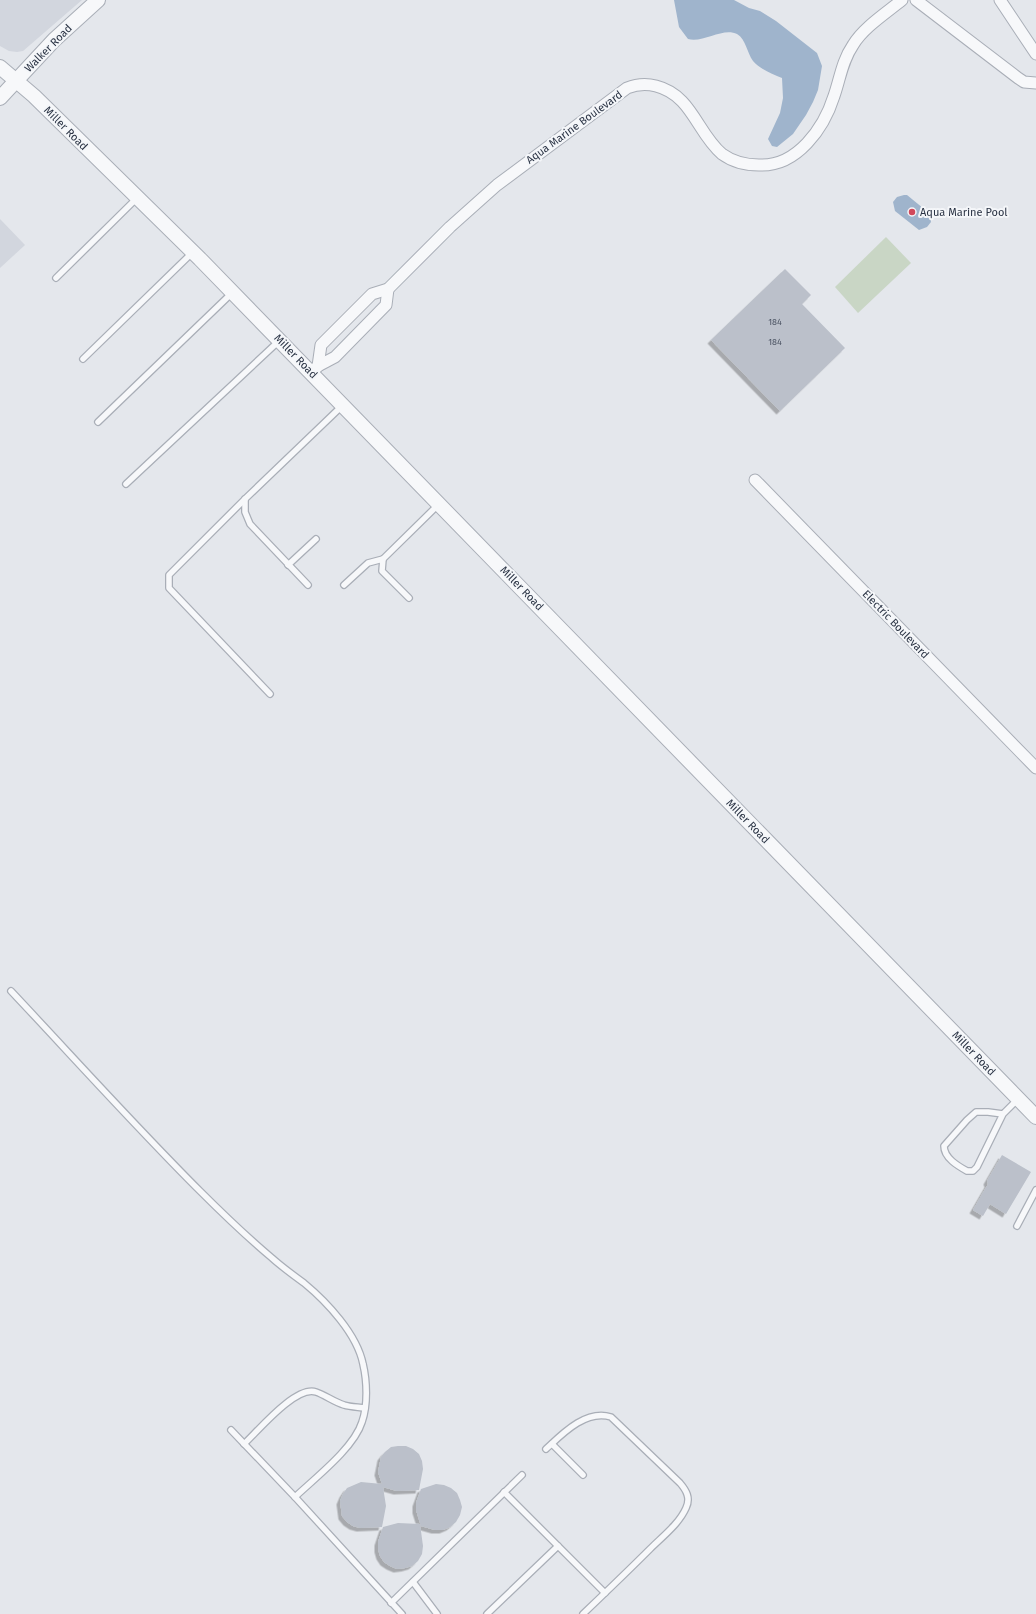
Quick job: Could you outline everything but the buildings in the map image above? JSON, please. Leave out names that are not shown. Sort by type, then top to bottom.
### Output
[{"type":"street","name":"Walker Road","points":[[0,98],[15,80],[54,40],[98,0]]},
{"type":"street","name":"Aqua Marine Boulevard","points":[[315,369],[321,345],[372,294],[388,289],[450,227],[497,185],[627,88],[634,85],[650,84],[668,90],[676,95],[688,108],[719,150],[735,161],[743,164],[762,165],[780,162],[787,159],[807,144],[822,124],[831,105],[845,61],[856,40],[902,0]]},
{"type":"street","points":[[916,0],[1018,78],[1024,82],[1036,83]]},
{"type":"street","points":[[1000,0],[1036,54]]},
{"type":"street","name":"Miller Road","points":[[0,67],[34,96],[193,251],[280,340],[315,369],[343,405],[1036,1117]]},
{"type":"street","points":[[315,369],[335,358],[386,305],[388,289]]},
{"type":"street","name":"Electric Boulevard","points":[[755,480],[1036,768]]},
{"type":"lane","points":[[56,278],[137,198]]},
{"type":"lane","points":[[83,360],[193,251]]},
{"type":"lane","points":[[98,422],[233,292]]},
{"type":"lane","points":[[126,484],[280,340]]},
{"type":"lane","points":[[270,694],[169,588],[170,575],[245,499],[343,405]]},
{"type":"lane","points":[[245,499],[246,512],[250,524],[308,585]]},
{"type":"lane","points":[[344,585],[368,562],[383,560],[439,503]]},
{"type":"lane","points":[[288,565],[316,539]]},
{"type":"lane","points":[[383,560],[382,571],[408,598]]},
{"type":"lane","points":[[11,991],[199,1190],[274,1261],[305,1284],[333,1312],[355,1341],[363,1364],[365,1386],[365,1408],[362,1422],[348,1446],[295,1497]]},
{"type":"lane","points":[[1003,1114],[979,1111],[973,1114],[944,1146],[944,1149],[950,1158],[967,1171],[973,1171],[981,1161],[1003,1114],[1018,1099]]},
{"type":"lane","points":[[1017,1226],[1036,1190]]},
{"type":"lane","points":[[244,1444],[288,1402],[297,1395],[306,1391],[315,1391],[344,1405],[365,1408]]},
{"type":"lane","points":[[546,1449],[569,1428],[581,1421],[604,1414],[611,1417],[680,1483],[686,1491],[688,1498],[687,1507],[681,1517],[583,1614]]},
{"type":"lane","points":[[231,1430],[295,1497],[402,1614]]},
{"type":"lane","points":[[552,1444],[584,1475]]},
{"type":"lane","points":[[392,1603],[522,1475]]},
{"type":"lane","points":[[504,1492],[605,1593]]},
{"type":"lane","points":[[487,1614],[558,1546]]},
{"type":"lane","points":[[413,1582],[437,1614]]},
{"type":"shaded area","points":[[0,0],[82,0],[23,51],[17,52],[9,51],[0,46]]},
{"type":"shaded area","points":[[0,219],[25,245],[0,268]]},
{"type":"green space","points":[[886,237],[911,263],[858,313],[835,287]]},
{"type":"water","points":[[674,0],[734,0],[749,8],[760,11],[776,21],[817,53],[822,66],[818,90],[813,102],[793,134],[777,147],[772,146],[768,139],[780,113],[783,98],[782,78],[766,71],[756,64],[751,58],[742,39],[737,34],[726,32],[700,39],[688,39],[679,27]]},
{"type":"water","name":"Aqua Marine Pool","points":[[907,195],[929,213],[931,222],[927,227],[919,230],[895,211],[893,202],[897,197]]},
{"type":"place","name":"Aqua Marine Pool","points":[[912,212]]}]
